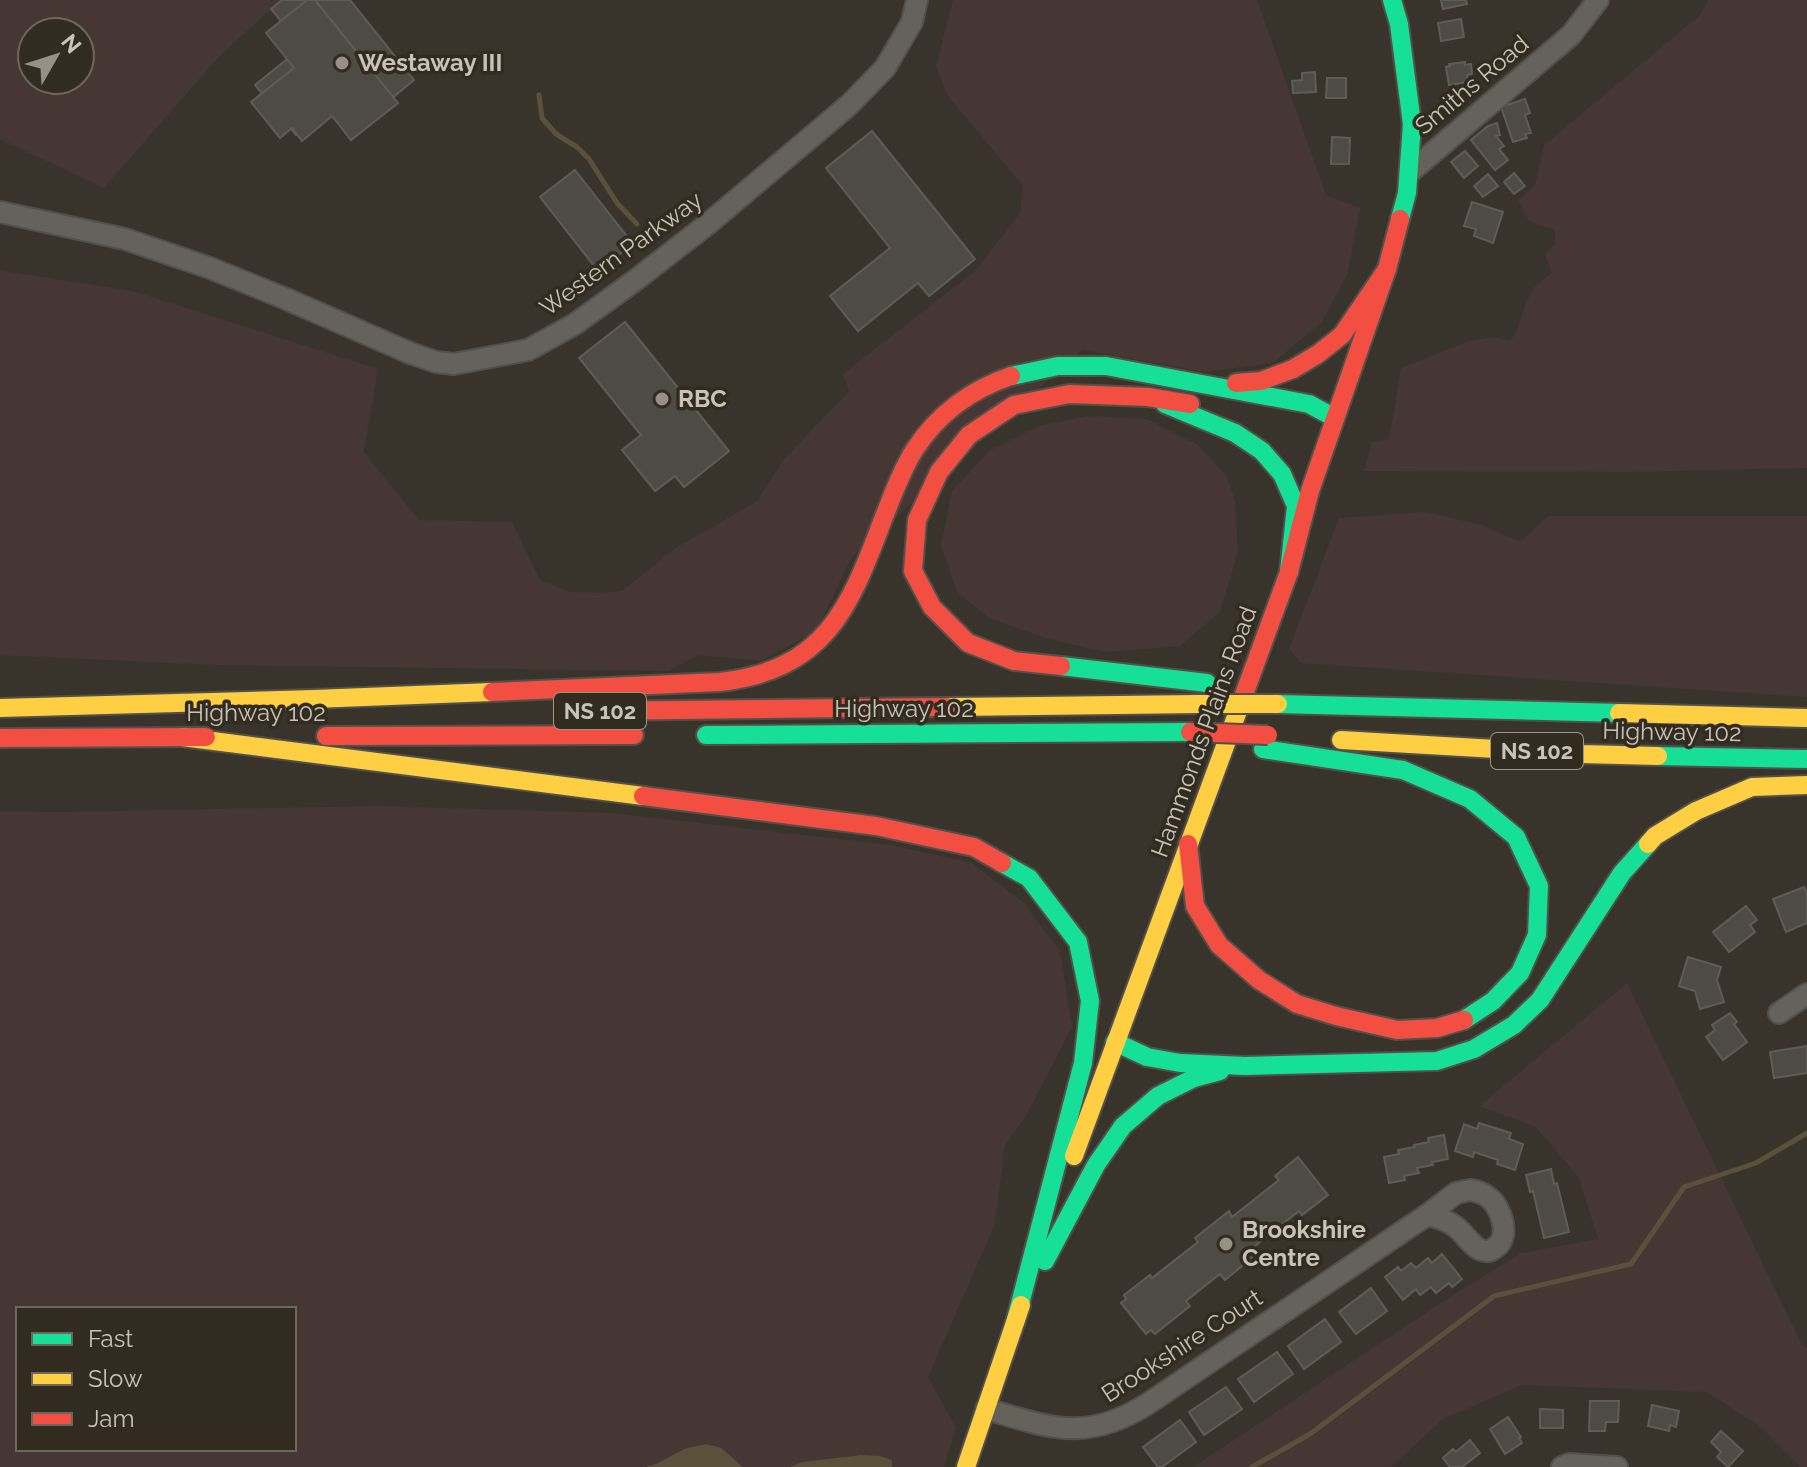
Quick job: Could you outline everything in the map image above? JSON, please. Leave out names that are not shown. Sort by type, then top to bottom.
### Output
[{"type":"main road","name":"Hammonds Plains Road","points":[[966,1467],[1115,1042],[1289,572],[1310,491],[1387,269],[1407,193],[1412,124],[1399,24],[1392,0]]},
{"type":"main road","points":[[1212,386],[1261,381],[1293,369],[1318,354],[1342,335],[1387,269]]},
{"type":"main road","points":[[0,709],[658,685],[729,681],[759,675],[807,651],[824,636],[841,614],[854,588],[910,458],[932,427],[963,399],[986,385],[1013,374],[1061,365],[1113,366],[1309,404],[1335,418]]},
{"type":"main road","points":[[1225,410],[1148,397],[1069,394],[1014,405],[969,435],[939,472],[917,520],[913,571],[932,607],[968,643],[1014,661],[1207,683],[1269,684]]},
{"type":"main road","points":[[1148,397],[1235,433],[1262,451],[1282,474],[1296,506],[1289,572]]},
{"type":"main road","points":[[1302,422],[1335,418]]},
{"type":"main road","points":[[1326,687],[1664,713]]},
{"type":"main road","name":"Highway 102","points":[[576,711],[1278,704],[1807,718]]},
{"type":"main road","name":"Highway 102","points":[[0,709],[416,713]]},
{"type":"main road","name":"Highway 102","points":[[694,735],[1082,733],[1266,742],[1299,737]]},
{"type":"main road","name":"Highway 102","points":[[0,738],[646,735]]},
{"type":"main road","points":[[182,737],[876,826],[974,847],[1029,878],[1078,942],[1090,1001],[1083,1063],[1017,1316]]},
{"type":"main road","name":"Highway 102","points":[[1330,739],[1581,754],[1807,759]]},
{"type":"main road","points":[[1188,844],[1195,906],[1219,945],[1259,980],[1297,1004],[1397,1030],[1437,1028],[1465,1020],[1493,1001],[1520,973],[1537,935],[1539,886],[1516,837],[1470,799],[1403,770],[1266,742]]},
{"type":"main road","points":[[1115,1042],[1147,1057],[1180,1063],[1245,1066],[1437,1061],[1474,1049],[1514,1025],[1540,1000],[1622,873],[1655,836],[1696,811],[1752,787],[1807,785]]},
{"type":"main road","points":[[1017,1316],[1096,1165],[1123,1126],[1158,1096],[1194,1078],[1245,1066]]},
{"type":"street","name":"Western Parkway","points":[[0,212],[125,239],[210,268],[436,362],[454,364],[528,350],[575,324],[633,282],[709,223],[849,105],[885,68],[912,22],[917,0]]},
{"type":"street","name":"Smiths Road","points":[[1410,172],[1571,35],[1598,0]]},
{"type":"street","points":[[1779,1013],[1807,994]]},
{"type":"street","name":"Brookshire Court","points":[[986,1409],[1069,1429],[1098,1427],[1121,1420],[1427,1215]]},
{"type":"street","points":[[1562,1467],[1569,1464],[1617,1467]]},
{"type":"shaded area","points":[[0,0],[287,0],[271,9],[218,58],[104,188],[0,139]]},
{"type":"shaded area","points":[[953,0],[1257,0],[1326,195],[1360,208],[1348,273],[1322,322],[1273,363],[1205,372],[1082,350],[852,557],[816,631],[761,661],[698,655],[669,671],[214,665],[0,655],[0,269],[133,291],[378,369],[364,452],[419,520],[512,522],[540,580],[570,592],[622,591],[674,549],[757,501],[784,459],[849,391],[843,374],[976,270],[1020,213],[1023,186],[947,95],[936,66]]},
{"type":"shaded area","points":[[1708,0],[1807,0],[1807,468],[1628,472],[1364,471],[1372,442],[1389,439],[1401,368],[1466,342],[1492,337],[1510,341],[1532,291],[1552,273],[1545,254],[1555,244],[1555,230],[1529,221],[1518,200],[1535,185],[1544,145],[1700,15]]},
{"type":"shaded area","points":[[1088,416],[1147,419],[1198,445],[1226,475],[1235,500],[1238,552],[1220,612],[1180,646],[1107,652],[1048,639],[989,618],[957,592],[941,545],[952,491],[989,451],[1039,426]]},
{"type":"shaded area","points":[[1426,512],[1482,525],[1520,542],[1548,516],[1807,516],[1807,697],[1301,663],[1289,649],[1339,518]]},
{"type":"shaded area","points":[[379,806],[613,813],[891,845],[972,863],[1023,902],[1060,951],[1072,1027],[1027,1114],[1005,1146],[995,1224],[928,1377],[956,1428],[944,1467],[892,1467],[892,1460],[861,1455],[802,1462],[790,1467],[743,1467],[740,1463],[684,1449],[646,1467],[0,1467],[0,811]]},
{"type":"shaded area","points":[[1627,983],[1802,1345],[1807,1348],[1807,1467],[1800,1467],[1761,1427],[1706,1392],[1522,1385],[1443,1419],[1391,1467],[1193,1467],[1521,1253],[1598,1239],[1579,1178],[1536,1127],[1479,1106]]},
{"type":"shaded area","points":[[706,1444],[721,1448],[743,1467],[646,1467],[684,1449]]},
{"type":"shaded area","points":[[861,1455],[892,1460],[892,1467],[790,1467],[802,1462]]},
{"type":"building","name":"Westaway III","points":[[282,0],[350,0],[414,80],[365,120],[345,95],[296,135],[255,85],[302,47],[271,9]]},
{"type":"building","name":"Westaway III","points":[[307,0],[315,0],[398,103],[351,140],[332,116],[302,141],[292,128],[280,138],[251,102],[294,68],[266,33]]},
{"type":"building","points":[[1441,0],[1466,0],[1467,4],[1443,9]]},
{"type":"building","points":[[1461,19],[1464,37],[1441,41],[1438,23]]},
{"type":"building","points":[[1465,62],[1465,65],[1471,64],[1472,74],[1467,75],[1468,82],[1449,85],[1446,67]]},
{"type":"building","points":[[1315,72],[1316,92],[1293,93],[1292,81],[1302,80],[1302,73]]},
{"type":"building","points":[[1327,78],[1346,78],[1346,98],[1326,98]]},
{"type":"building","points":[[1525,99],[1530,113],[1525,115],[1531,133],[1525,134],[1527,138],[1513,142],[1501,107]]},
{"type":"building","points":[[1497,123],[1500,135],[1496,136],[1504,146],[1499,149],[1508,160],[1495,170],[1471,140],[1488,126]]},
{"type":"building","points":[[872,131],[975,259],[929,296],[918,283],[858,331],[830,296],[890,248],[826,168]]},
{"type":"building","points":[[1332,137],[1350,138],[1349,164],[1331,164]]},
{"type":"building","points":[[1465,151],[1478,166],[1464,178],[1451,162]]},
{"type":"building","points":[[575,170],[633,244],[598,271],[540,197]]},
{"type":"building","points":[[1514,173],[1525,186],[1514,194],[1504,182]]},
{"type":"building","points":[[1488,174],[1498,186],[1483,197],[1474,186]]},
{"type":"building","points":[[1472,202],[1503,212],[1493,243],[1474,236],[1476,229],[1464,226]]},
{"type":"building","points":[[625,322],[729,451],[684,487],[675,476],[655,491],[622,450],[641,435],[579,358]]},
{"type":"building","points":[[1804,887],[1807,893],[1807,923],[1786,932],[1773,899]]},
{"type":"building","points":[[1746,906],[1757,920],[1750,925],[1755,932],[1729,952],[1713,932]]},
{"type":"building","points":[[1688,957],[1721,967],[1717,980],[1724,1002],[1700,1009],[1695,991],[1679,986]]},
{"type":"building","points":[[1730,1013],[1747,1042],[1723,1060],[1706,1037],[1715,1030],[1712,1025]]},
{"type":"building","points":[[1807,1046],[1807,1073],[1774,1078],[1770,1052]]},
{"type":"building","points":[[1479,1123],[1511,1133],[1509,1139],[1523,1144],[1515,1170],[1474,1152],[1473,1157],[1455,1151],[1464,1124],[1477,1129]]},
{"type":"building","points":[[1444,1135],[1448,1159],[1417,1168],[1419,1173],[1389,1183],[1384,1157],[1429,1142],[1428,1138]]},
{"type":"building","name":"Brookshire Centre","points":[[1298,1157],[1328,1195],[1302,1215],[1299,1211],[1255,1246],[1259,1252],[1225,1280],[1220,1274],[1186,1301],[1190,1306],[1155,1334],[1151,1330],[1146,1334],[1121,1303],[1126,1299],[1124,1295],[1150,1275],[1152,1278],[1198,1242],[1195,1238],[1229,1211],[1232,1217],[1279,1180],[1275,1176]]},
{"type":"building","points":[[1551,1169],[1569,1232],[1544,1238],[1526,1175]]},
{"type":"building","points":[[1442,1254],[1462,1279],[1452,1287],[1449,1283],[1436,1293],[1431,1287],[1420,1295],[1416,1289],[1403,1300],[1385,1277],[1398,1267],[1401,1271],[1411,1263],[1416,1268],[1428,1258],[1432,1263]]},
{"type":"building","points":[[1371,1288],[1387,1311],[1356,1334],[1339,1312]]},
{"type":"building","points":[[1325,1319],[1341,1342],[1304,1369],[1288,1346]]},
{"type":"building","points":[[1277,1352],[1293,1374],[1254,1402],[1238,1379]]},
{"type":"building","points":[[1226,1387],[1242,1409],[1204,1435],[1189,1412]]},
{"type":"building","points":[[1590,1401],[1619,1401],[1618,1422],[1606,1422],[1605,1431],[1589,1431]]},
{"type":"building","points":[[1652,1405],[1679,1411],[1676,1427],[1670,1425],[1669,1431],[1648,1426]]},
{"type":"building","points":[[1540,1409],[1563,1410],[1563,1428],[1540,1428]]},
{"type":"building","points":[[1508,1417],[1522,1443],[1505,1454],[1490,1429]]},
{"type":"building","points":[[1180,1420],[1196,1442],[1158,1467],[1143,1447]]},
{"type":"building","points":[[1721,1431],[1743,1451],[1728,1467],[1717,1457],[1721,1452],[1711,1442]]},
{"type":"building","points":[[1470,1440],[1480,1453],[1462,1467],[1450,1467],[1443,1458]]},
{"type":"waterway","points":[[539,95],[542,118],[556,134],[589,159],[617,203],[637,224]]},
{"type":"waterway","points":[[1252,1467],[1310,1434],[1494,1296],[1631,1264],[1684,1187],[1756,1163],[1807,1133]]},
{"type":"traffic: fast","points":[[1392,0],[1399,24],[1412,124],[1407,193],[1400,219]]},
{"type":"traffic: fast","points":[[1011,376],[1058,366],[1106,366],[1309,404],[1335,418]]},
{"type":"traffic: fast","points":[[1165,404],[1235,433],[1262,451],[1282,474],[1296,506],[1289,572]]},
{"type":"traffic: fast","points":[[1061,666],[1207,683]]},
{"type":"traffic: fast","points":[[1278,704],[1619,713]]},
{"type":"traffic: fast","points":[[706,735],[1190,732]]},
{"type":"traffic: fast","points":[[1263,749],[1403,770],[1470,799],[1516,837],[1539,886],[1537,935],[1520,973],[1493,1001],[1464,1020]]},
{"type":"traffic: fast","points":[[1658,756],[1807,759]]},
{"type":"traffic: fast","points":[[1115,1042],[1147,1057],[1180,1063],[1245,1066],[1437,1061],[1474,1049],[1514,1025],[1540,1000],[1622,873],[1648,844]]},
{"type":"traffic: fast","points":[[1002,863],[1029,878],[1078,942],[1090,1001],[1083,1063],[1015,1323]]},
{"type":"traffic: fast","points":[[1045,1261],[1096,1165],[1123,1126],[1158,1096],[1194,1078],[1220,1071]]},
{"type":"traffic: slow","points":[[0,708],[492,692]]},
{"type":"traffic: slow","points":[[1074,1156],[1242,700]]},
{"type":"traffic: slow","points":[[947,707],[1199,704]]},
{"type":"traffic: slow","points":[[1199,704],[1278,704]]},
{"type":"traffic: slow","points":[[1619,713],[1807,718]]},
{"type":"traffic: slow","points":[[182,737],[643,796]]},
{"type":"traffic: slow","points":[[1341,740],[1658,756]]},
{"type":"traffic: slow","points":[[1648,844],[1655,836],[1696,811],[1752,787],[1807,785]]},
{"type":"traffic: slow","points":[[966,1467],[1021,1305]]},
{"type":"traffic: jam","points":[[1242,700],[1289,572],[1310,491],[1387,269],[1400,219]]},
{"type":"traffic: jam","points":[[1236,383],[1261,381],[1293,369],[1318,354],[1342,335],[1387,269]]},
{"type":"traffic: jam","points":[[492,692],[720,682],[755,675],[785,664],[808,649],[828,630],[844,608],[870,554],[901,475],[924,436],[957,404],[1011,376]]},
{"type":"traffic: jam","points":[[1061,666],[1014,661],[968,643],[932,607],[913,571],[917,520],[939,472],[969,435],[1014,405],[1069,394],[1148,397],[1190,404]]},
{"type":"traffic: jam","points":[[593,711],[947,707]]},
{"type":"traffic: jam","points":[[1190,732],[1268,735]]},
{"type":"traffic: jam","points":[[326,736],[634,735]]},
{"type":"traffic: jam","points":[[0,738],[206,737]]},
{"type":"traffic: jam","points":[[643,796],[876,826],[974,847],[1002,863]]},
{"type":"traffic: jam","points":[[1188,844],[1195,906],[1219,945],[1259,980],[1297,1004],[1397,1030],[1437,1028],[1464,1020]]},
{"type":"place","name":"Westaway III","points":[[342,63]]},
{"type":"place","name":"RBC","points":[[662,399]]},
{"type":"place","name":"Brookshire Centre","points":[[1226,1244]]}]
